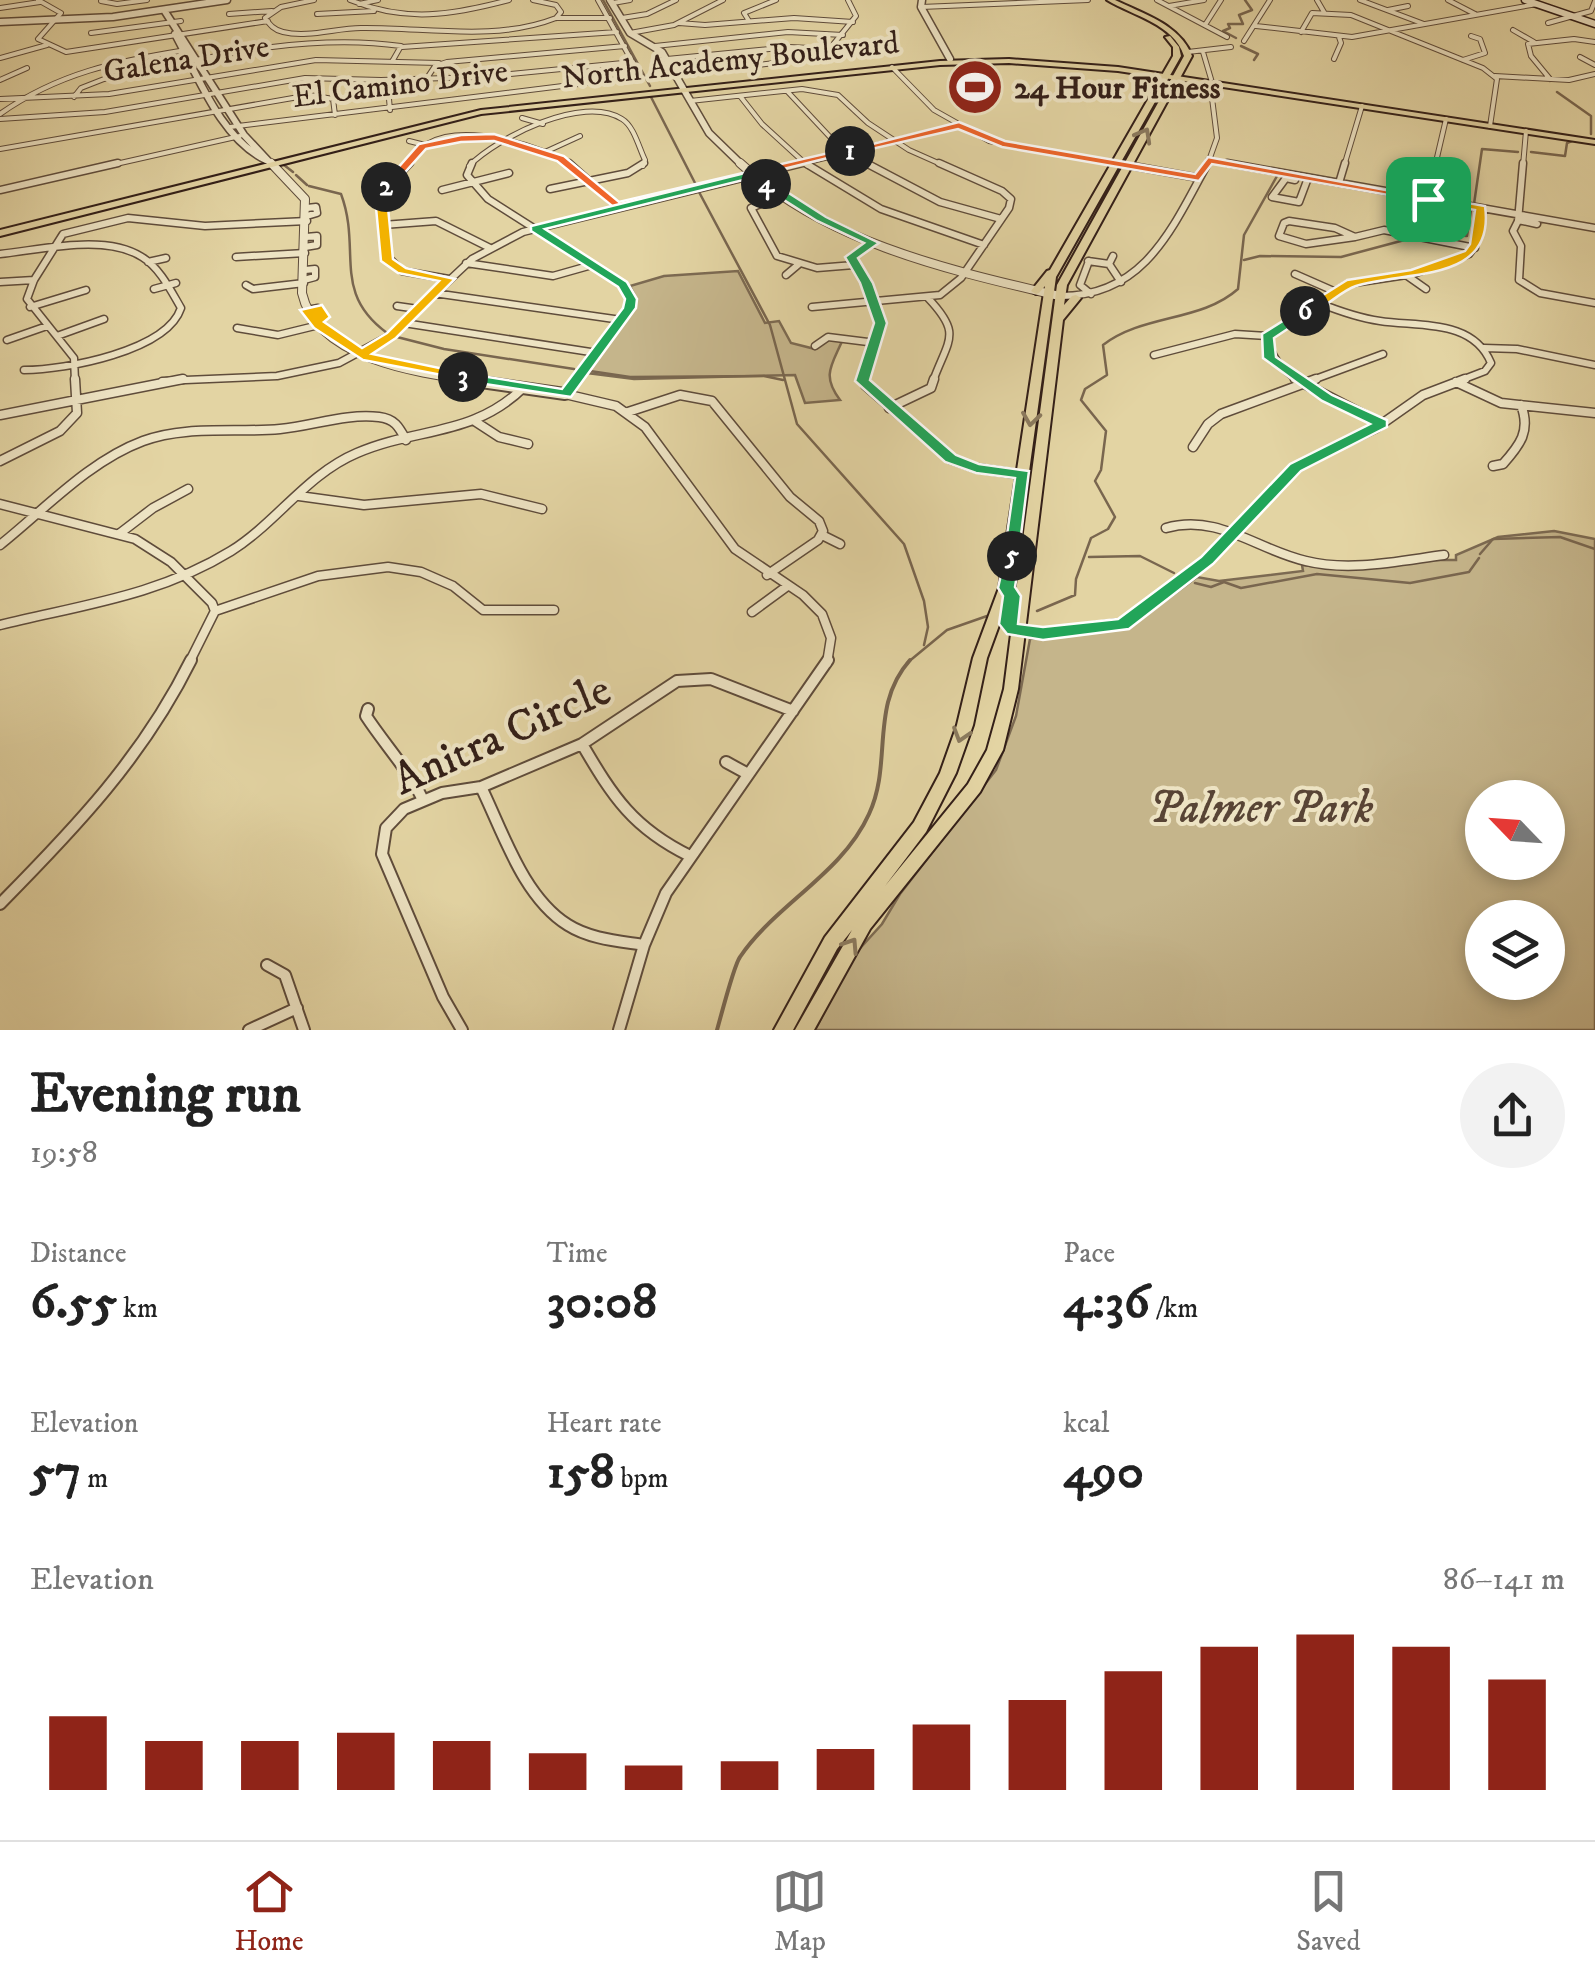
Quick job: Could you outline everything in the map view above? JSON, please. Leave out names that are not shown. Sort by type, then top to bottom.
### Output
[{"type":"main road","points":[[1102,0],[1188,52]]},
{"type":"main road","points":[[1110,0],[1177,37],[1188,52]]},
{"type":"main road","points":[[1524,0],[1595,24]]},
{"type":"main road","points":[[1137,19],[1148,20]]},
{"type":"main road","points":[[1167,36],[1178,54],[1172,75]]},
{"type":"main road","points":[[784,1030],[831,943],[902,852],[935,800],[960,742],[980,658],[1006,588],[1052,272],[1188,52]]},
{"type":"main road","name":"North Academy Boulevard","points":[[0,231],[479,108],[986,58],[1068,60],[1595,140]]},
{"type":"main road","points":[[880,69],[952,61]]},
{"type":"main road","name":"North Academy Boulevard","points":[[268,162],[462,115],[952,61],[1054,63],[1172,75]]},
{"type":"main road","name":"North Academy Boulevard","points":[[1210,81],[1595,140]]},
{"type":"main road","points":[[1048,294],[1074,258],[1121,164]]},
{"type":"main road","points":[[804,1030],[855,938],[961,806],[985,770],[1005,716],[1056,321],[1048,294]]},
{"type":"main road","points":[[1056,321],[1076,298]]},
{"type":"main road","points":[[1006,588],[1012,596],[1008,624],[1017,631]]},
{"type":"street","points":[[102,1],[116,4],[148,0]]},
{"type":"street","points":[[158,0],[164,10],[161,12],[175,22],[240,136],[258,159],[268,162],[299,192],[307,215],[307,310],[317,323],[361,354],[401,367],[566,394],[605,402],[628,412],[646,429],[725,538],[767,575],[816,607],[830,630],[832,641],[826,665],[690,856],[659,907],[619,1030]]},
{"type":"street","points":[[0,22],[114,18],[227,0]]},
{"type":"street","points":[[229,14],[271,11],[314,0]]},
{"type":"street","points":[[350,0],[374,11]]},
{"type":"street","points":[[359,4],[378,0]]},
{"type":"street","points":[[317,14],[468,14],[509,0]]},
{"type":"street","points":[[537,0],[556,5],[561,12],[556,18]]},
{"type":"street","points":[[0,116],[105,112],[318,76],[427,78],[632,62],[598,0]]},
{"type":"street","points":[[630,0],[611,2],[630,33],[655,46],[666,59],[714,138],[781,195],[872,243],[964,274],[1076,298],[1121,282],[1141,270],[1158,253],[1199,178],[1217,135],[1208,60],[1203,52]]},
{"type":"street","points":[[622,18],[647,14],[676,0]]},
{"type":"street","points":[[679,23],[723,0]]},
{"type":"street","points":[[748,21],[744,13],[776,0]]},
{"type":"street","points":[[675,75],[815,60],[832,49],[853,22],[856,11],[848,0]]},
{"type":"street","points":[[952,61],[921,4],[1088,0]]},
{"type":"street","points":[[1156,0],[1227,37]]},
{"type":"street","points":[[1177,0],[1185,4]]},
{"type":"street","points":[[1168,6],[1204,0]]},
{"type":"street","points":[[1205,25],[1221,0]]},
{"type":"street","points":[[1244,41],[1270,0]]},
{"type":"street","points":[[1317,0],[1324,12]]},
{"type":"street","points":[[1360,0],[1424,24]]},
{"type":"street","points":[[1448,0],[1472,16]]},
{"type":"street","points":[[0,8],[39,1],[61,12],[38,37],[47,45]]},
{"type":"street","points":[[1548,23],[1591,11],[1595,1]]},
{"type":"street","points":[[1256,26],[1339,37],[1537,4]]},
{"type":"street","points":[[1388,10],[1408,6]]},
{"type":"street","points":[[1497,9],[1504,12]]},
{"type":"street","points":[[271,11],[265,16],[281,33],[360,28],[468,30],[521,26],[556,18],[610,18]]},
{"type":"street","points":[[630,33],[679,23],[705,25],[806,15],[853,22]]},
{"type":"street","points":[[1301,32],[1309,15],[1351,15],[1496,76],[1574,80],[1595,74]]},
{"type":"street","points":[[518,16],[521,26]]},
{"type":"street","points":[[1,57],[47,45],[79,52],[268,21]]},
{"type":"street","points":[[91,33],[175,22]]},
{"type":"street","points":[[350,43],[360,28]]},
{"type":"street","points":[[1513,30],[1534,42],[1594,42]]},
{"type":"street","points":[[74,98],[81,88],[97,81],[291,48],[350,43],[402,47],[486,44],[617,32]]},
{"type":"street","points":[[655,46],[779,33],[842,35]]},
{"type":"street","points":[[1464,60],[1485,53],[1480,39],[1472,36]]},
{"type":"street","points":[[1334,59],[1341,43],[1339,37]]},
{"type":"street","points":[[1534,42],[1527,47],[1550,79]]},
{"type":"street","points":[[1426,45],[1436,43]]},
{"type":"street","name":"Galena Drive","points":[[0,99],[74,98],[316,60],[440,64],[625,46]]},
{"type":"street","points":[[392,60],[402,47]]},
{"type":"street","points":[[666,59],[788,47],[832,49]]},
{"type":"street","points":[[1188,52],[1231,47]]},
{"type":"street","points":[[0,116],[43,82],[72,71],[188,50]]},
{"type":"street","points":[[1580,57],[1595,65]]},
{"type":"street","points":[[815,60],[828,68]]},
{"type":"street","name":"El Camino Drive","points":[[234,127],[635,77],[638,72],[632,62]]},
{"type":"street","points":[[427,78],[440,64]]},
{"type":"street","points":[[0,80],[27,68]]},
{"type":"street","points":[[892,68],[929,106],[994,142],[1199,178]]},
{"type":"street","points":[[1472,69],[1483,68]]},
{"type":"street","points":[[1490,124],[1496,76]]},
{"type":"street","points":[[381,80],[388,88],[390,110]]},
{"type":"street","points":[[825,92],[836,85]]},
{"type":"street","points":[[690,102],[787,91],[825,92],[844,98],[868,124],[929,162],[1006,193],[1011,204],[1002,219],[964,274],[945,292],[928,298],[812,307]]},
{"type":"street","points":[[787,91],[814,124],[849,152],[913,189],[1002,219]]},
{"type":"street","points":[[0,149],[316,95],[333,100],[334,115]]},
{"type":"street","points":[[740,96],[769,135],[803,162],[877,206],[984,245]]},
{"type":"street","points":[[472,97],[479,108]]},
{"type":"street","points":[[416,98],[421,106]]},
{"type":"street","points":[[1339,183],[1362,106]]},
{"type":"street","points":[[566,394],[631,303],[627,289],[488,198],[467,173],[469,161],[571,114],[612,114],[628,122],[645,160],[640,168]]},
{"type":"street","points":[[522,118],[543,124]]},
{"type":"street","points":[[1428,199],[1446,119]]},
{"type":"street","points":[[0,415],[194,376],[297,373],[361,354],[404,324],[466,263],[535,228],[574,214],[959,125]]},
{"type":"street","points":[[461,138],[462,128]]},
{"type":"street","points":[[1526,131],[1518,218],[1513,231],[1521,246],[1521,283],[1540,293],[1595,304]]},
{"type":"street","points":[[0,190],[240,136]]},
{"type":"street","points":[[544,152],[580,136]]},
{"type":"street","points":[[409,141],[425,145],[488,137],[544,152],[576,165],[617,206]]},
{"type":"street","points":[[425,145],[378,197],[385,257],[401,268],[448,279]]},
{"type":"street","points":[[626,146],[638,145]]},
{"type":"street","points":[[1208,160],[1308,180]]},
{"type":"street","points":[[550,188],[591,182],[640,168],[648,170]]},
{"type":"street","points":[[399,172],[408,173]]},
{"type":"street","points":[[442,190],[509,174]]},
{"type":"street","points":[[1308,180],[1299,202],[1272,198],[1286,178],[1308,180],[1339,183],[1481,208],[1537,224]]},
{"type":"street","points":[[781,195],[751,208],[780,258],[822,268],[854,264]]},
{"type":"street","points":[[1154,355],[1235,334],[1267,336],[1355,281],[1406,275],[1464,256],[1475,246],[1481,208]]},
{"type":"street","points":[[134,218],[144,212]]},
{"type":"street","points":[[0,461],[68,425],[77,414],[75,361],[30,307],[27,295],[60,236],[134,218],[186,226],[258,226],[307,215]]},
{"type":"street","points":[[1518,218],[1595,228]]},
{"type":"street","points":[[383,225],[438,220],[490,248]]},
{"type":"street","points":[[1355,237],[1335,228],[1289,220],[1284,222],[1280,240],[1326,243],[1355,237],[1380,230],[1475,246]]},
{"type":"street","points":[[450,237],[460,233]]},
{"type":"street","points":[[872,243],[852,255],[880,323],[862,381],[889,408],[959,463],[1023,474]]},
{"type":"street","points":[[236,257],[306,246]]},
{"type":"street","points":[[772,248],[786,246]]},
{"type":"street","points":[[0,254],[103,247],[128,251],[148,262],[179,304],[180,313],[157,339],[24,370]]},
{"type":"street","points":[[115,258],[128,251]]},
{"type":"street","points":[[1108,264],[1113,256]]},
{"type":"street","points":[[148,262],[166,258]]},
{"type":"street","points":[[1074,258],[1108,264]]},
{"type":"street","points":[[1089,261],[1080,283],[1091,294]]},
{"type":"street","points":[[466,263],[546,276],[592,265]]},
{"type":"street","points":[[786,274],[799,264]]},
{"type":"street","points":[[1108,264],[1114,278],[1121,282]]},
{"type":"street","points":[[388,274],[401,268]]},
{"type":"street","points":[[1295,274],[1336,292]]},
{"type":"street","points":[[1406,275],[1426,289]]},
{"type":"street","points":[[249,289],[304,278]]},
{"type":"street","points":[[0,282],[34,280]]},
{"type":"street","points":[[154,289],[176,283]]},
{"type":"street","points":[[30,307],[86,290]]},
{"type":"street","points":[[434,293],[621,320]]},
{"type":"street","points":[[889,408],[932,388],[951,334],[948,319],[928,298]]},
{"type":"street","points":[[1319,303],[1369,318],[1450,330],[1484,348],[1510,348],[1595,365]]},
{"type":"street","points":[[397,306],[418,309]]},
{"type":"street","points":[[57,336],[104,319]]},
{"type":"street","points":[[1291,320],[1301,324]]},
{"type":"street","points":[[238,328],[278,335],[317,323]]},
{"type":"street","points":[[404,324],[597,352]]},
{"type":"street","points":[[7,340],[47,326]]},
{"type":"street","points":[[1267,336],[1270,358],[1304,383],[1382,424]]},
{"type":"street","points":[[815,346],[828,337],[876,343]]},
{"type":"street","points":[[1017,631],[1043,633],[1130,622],[1207,560],[1295,467],[1382,424],[1423,394],[1487,369],[1491,360],[1484,348]]},
{"type":"street","points":[[1193,448],[1208,424],[1221,414],[1382,354]]},
{"type":"street","points":[[1456,382],[1485,398],[1521,406],[1595,413]]},
{"type":"street","points":[[0,625],[133,596],[185,576],[249,540],[314,480],[343,460],[476,422],[507,405],[524,387]]},
{"type":"street","points":[[628,412],[664,397],[700,396],[712,401],[790,497],[819,522],[822,535]]},
{"type":"street","points":[[1493,466],[1503,464],[1526,435],[1528,422],[1521,406]]},
{"type":"street","points":[[0,544],[113,455],[156,437],[281,429],[366,415],[397,423],[406,440]]},
{"type":"street","points":[[476,422],[498,437],[528,444]]},
{"type":"street","points":[[118,534],[152,508],[188,489]]},
{"type":"street","points":[[299,496],[364,505],[481,494],[542,509]]},
{"type":"street","points":[[0,504],[118,534],[150,547],[185,576],[215,611]]},
{"type":"street","points":[[1166,528],[1175,524],[1202,525],[1318,563],[1444,556]]},
{"type":"street","points":[[822,535],[840,544]]},
{"type":"street","points":[[767,575],[822,535]]},
{"type":"street","points":[[0,904],[89,814],[137,754],[167,708],[215,611],[312,577],[369,565],[394,565],[432,574],[452,583],[483,610],[554,610]]},
{"type":"street","points":[[752,612],[786,587]]},
{"type":"street","name":"Anitra Circle","points":[[462,1030],[443,997],[381,845],[390,821],[423,800],[481,787],[582,744],[641,708],[670,684],[691,678],[716,681],[793,711]]},
{"type":"street","points":[[368,710],[366,716],[394,758],[410,773],[423,800]]},
{"type":"street","points":[[582,744],[629,819],[654,839],[690,856]]},
{"type":"street","points":[[726,762],[748,774]]},
{"type":"street","points":[[481,787],[537,892],[556,916],[594,936],[644,946]]},
{"type":"street","points":[[267,965],[285,975],[304,1030]]},
{"type":"street","points":[[249,1030],[297,1008]]},
{"type":"green space","points":[[738,271],[765,323],[779,321],[791,343],[815,349],[825,338],[843,339],[830,377],[840,400],[805,403],[795,375],[634,379],[587,373],[633,310],[636,298],[630,286],[664,276]]},
{"type":"green space","name":"Palmer Park","points":[[1554,531],[1595,539],[1595,1030],[815,1030],[854,955],[882,924],[900,894],[996,770],[1016,716],[1030,639],[1130,627],[1197,577],[1219,581],[1303,571],[1302,565],[1329,568],[1456,560],[1456,555],[1498,537]]},
{"type":"waterway","points":[[603,0],[650,86]]},
{"type":"waterway","points":[[1236,38],[1223,31],[1230,28],[1228,24],[1243,24],[1239,15],[1252,10],[1245,0]]},
{"type":"waterway","points":[[1241,46],[1258,54],[1254,60]]},
{"type":"waterway","points":[[1557,92],[1591,116],[1591,134]]},
{"type":"waterway","points":[[651,97],[695,183]]},
{"type":"waterway","points":[[1531,152],[1565,156],[1567,143],[1572,141]]},
{"type":"waterway","points":[[1474,204],[1482,149],[1518,152]]},
{"type":"waterway","points":[[284,165],[293,172]]},
{"type":"waterway","points":[[296,175],[307,185]]},
{"type":"waterway","points":[[1037,611],[1075,595],[1076,579],[1091,538],[1108,529],[1115,517],[1095,481],[1101,470],[1106,431],[1081,400],[1085,389],[1107,375],[1103,345],[1136,328],[1207,307],[1238,289],[1244,235],[1277,176]]},
{"type":"waterway","points":[[309,186],[341,194],[347,214],[353,286],[370,318],[387,333]]},
{"type":"waterway","points":[[699,192],[770,325],[797,424],[904,544],[924,601],[928,627],[924,645]]},
{"type":"waterway","points":[[1430,234],[1467,236],[1471,210]]},
{"type":"waterway","points":[[1244,260],[1260,256],[1341,257],[1412,238]]},
{"type":"waterway","points":[[397,337],[444,349],[574,369]]},
{"type":"waterway","points":[[590,371],[630,377],[764,376],[783,380]]},
{"type":"waterway","points":[[1480,554],[1493,539],[1560,537],[1595,549]]},
{"type":"waterway","points":[[1089,557],[1140,556],[1174,573]]},
{"type":"waterway","points":[[1195,583],[1211,587],[1224,582],[1241,588],[1317,574],[1410,583],[1469,572],[1479,558]]},
{"type":"waterway","points":[[909,661],[947,630],[987,616]]},
{"type":"waterway","points":[[717,1030],[740,957],[843,854],[869,814],[880,775],[885,715],[897,678],[909,661]]},
{"type":"place","name":"24 Hour Fitness","points":[[975,87]]},
{"type":"route","points":[[1428,199],[1208,160],[1199,178],[1002,144],[959,125],[617,206],[573,166],[552,155],[491,137],[443,140],[421,148],[381,197],[387,261],[402,271],[448,279],[392,336],[361,354],[347,346],[319,325],[315,321],[312,318],[307,310],[318,308],[324,317],[315,321],[347,346],[357,352],[361,354],[383,362],[566,394],[626,314],[631,299],[623,285],[535,228],[753,174],[798,206],[872,243],[851,257],[867,283],[881,329],[863,371],[865,385],[950,459],[976,468],[1023,474],[1006,588],[1012,596],[1010,627],[1043,633],[1115,626],[1130,622],[1207,560],[1295,467],[1382,424],[1327,398],[1280,368],[1267,355],[1267,336],[1347,284],[1414,274],[1469,254],[1475,248],[1481,208],[1428,199]]}]
